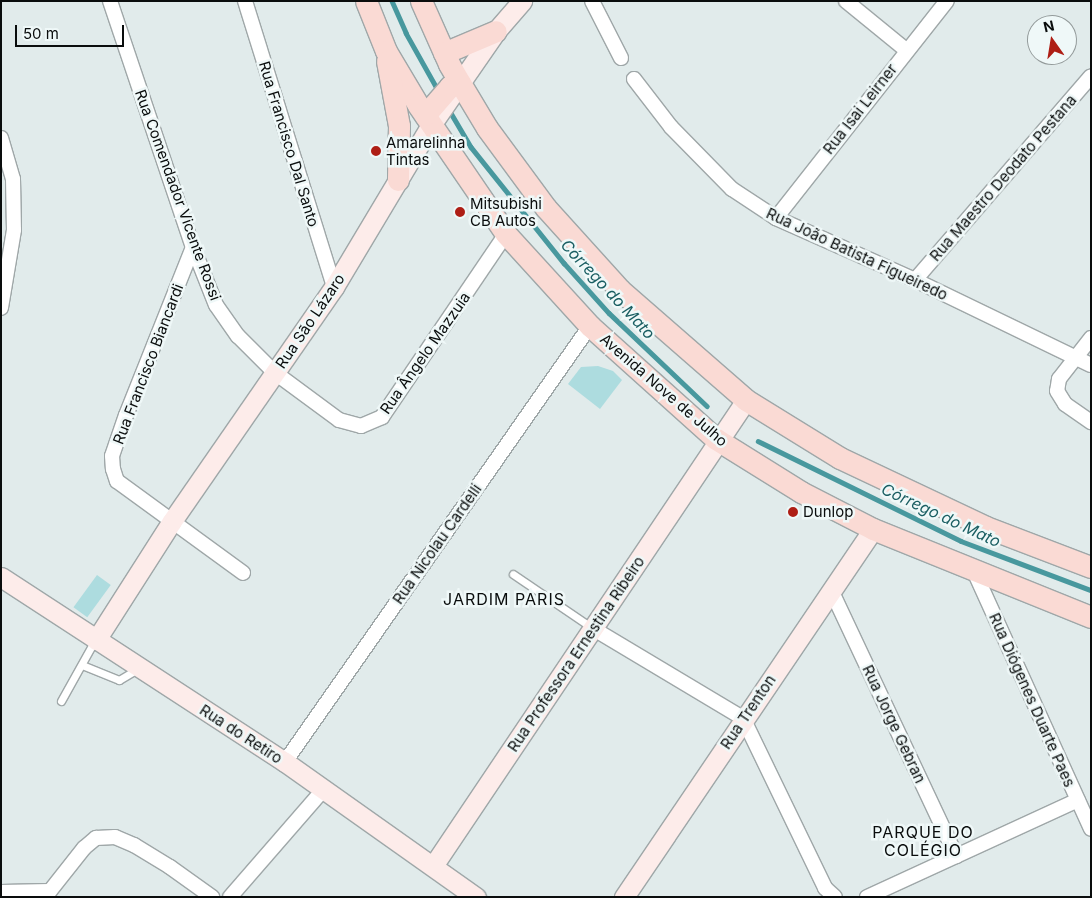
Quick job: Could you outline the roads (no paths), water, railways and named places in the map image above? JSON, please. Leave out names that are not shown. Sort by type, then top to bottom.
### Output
[{"type":"main road","name":"Avenida Nove de Julho","points":[[366,1],[386,51],[432,115],[506,234],[590,326],[653,384],[801,492],[873,529],[1091,617]]},
{"type":"main road","points":[[421,1],[444,53],[455,86],[546,208],[614,283],[743,406],[840,458],[986,527],[1091,567]]},
{"type":"main road","points":[[432,115],[496,31],[522,1]]},
{"type":"main road","points":[[444,53],[496,31]]},
{"type":"main road","points":[[386,51],[398,126],[398,180]]},
{"type":"main road","name":"Rua São Lázaro","points":[[96,640],[172,521],[334,287],[398,180],[432,115]]},
{"type":"main road","name":"Rua Professora Ernestina Ribeiro","points":[[433,866],[743,406]]},
{"type":"main road","name":"Rua Trenton","points":[[624,897],[873,529]]},
{"type":"main road","name":"Rua do Retiro","points":[[1,576],[285,762],[476,897]]},
{"type":"street","name":"Rua Comendador Vicente Rossi","points":[[110,1],[193,247],[216,305],[238,336],[274,372]]},
{"type":"street","name":"Rua Francisco Dal Santo","points":[[245,1],[334,287]]},
{"type":"street","points":[[592,1],[621,58]]},
{"type":"street","points":[[846,1],[906,50]]},
{"type":"street","name":"Rua Isai Leirner","points":[[776,218],[906,50],[947,1]]},
{"type":"street","name":"Rua Maestro Deodato Pestana","points":[[915,280],[1091,76]]},
{"type":"street","name":"Rua João Batista Figueiredo","points":[[634,79],[672,127],[732,189],[776,218],[915,280],[1091,365]]},
{"type":"street","points":[[1,138],[13,179],[14,230],[1,308]]},
{"type":"street","name":"Rua Ângelo Mazzuia","points":[[274,372],[338,420],[361,426],[382,417],[506,234]]},
{"type":"street","name":"Rua Francisco Biancardi","points":[[172,521],[117,481],[113,470],[112,456],[193,247]]},
{"type":"street","name":"Rua Nicolau Cardelli","points":[[285,762],[590,326]]},
{"type":"street","points":[[1091,338],[1059,379],[1057,390],[1065,404],[1091,422]]},
{"type":"street","points":[[172,521],[243,573]]},
{"type":"street","name":"Rua Diógenes Duarte Paes","points":[[974,571],[1091,829]]},
{"type":"street","name":"Rua Jorge Gebran","points":[[832,592],[956,856]]},
{"type":"street","points":[[594,629],[744,718],[825,888],[835,897]]},
{"type":"street","points":[[230,897],[324,789]]},
{"type":"street","points":[[867,897],[1078,800]]},
{"type":"street","points":[[1,892],[50,894],[84,848],[96,838],[115,837],[134,845],[170,867],[212,897]]},
{"type":"lane","points":[[513,574],[594,629]]},
{"type":"lane","points":[[61,701],[96,640]]},
{"type":"lane","points":[[82,665],[119,680],[139,668]]},
{"type":"waterway","name":"Córrego do Mato","points":[[392,1],[406,33],[438,90]]},
{"type":"waterway","name":"Córrego do Mato","points":[[448,108],[471,147],[564,263],[609,313],[707,406]]},
{"type":"waterway","name":"Córrego do Mato","points":[[758,441],[961,541],[1091,590]]},
{"type":"place","name":"Amarelinha Tintas","points":[[376,151]]},
{"type":"place","name":"Mitsubishi CB Autos","points":[[460,212]]},
{"type":"place","name":"Dunlop","points":[[793,512]]},
{"type":"district","name":"JARDIM PARIS","points":[[504,599]]},
{"type":"district","name":"PARQUE DO COLÉGIO","points":[[923,841]]}]
